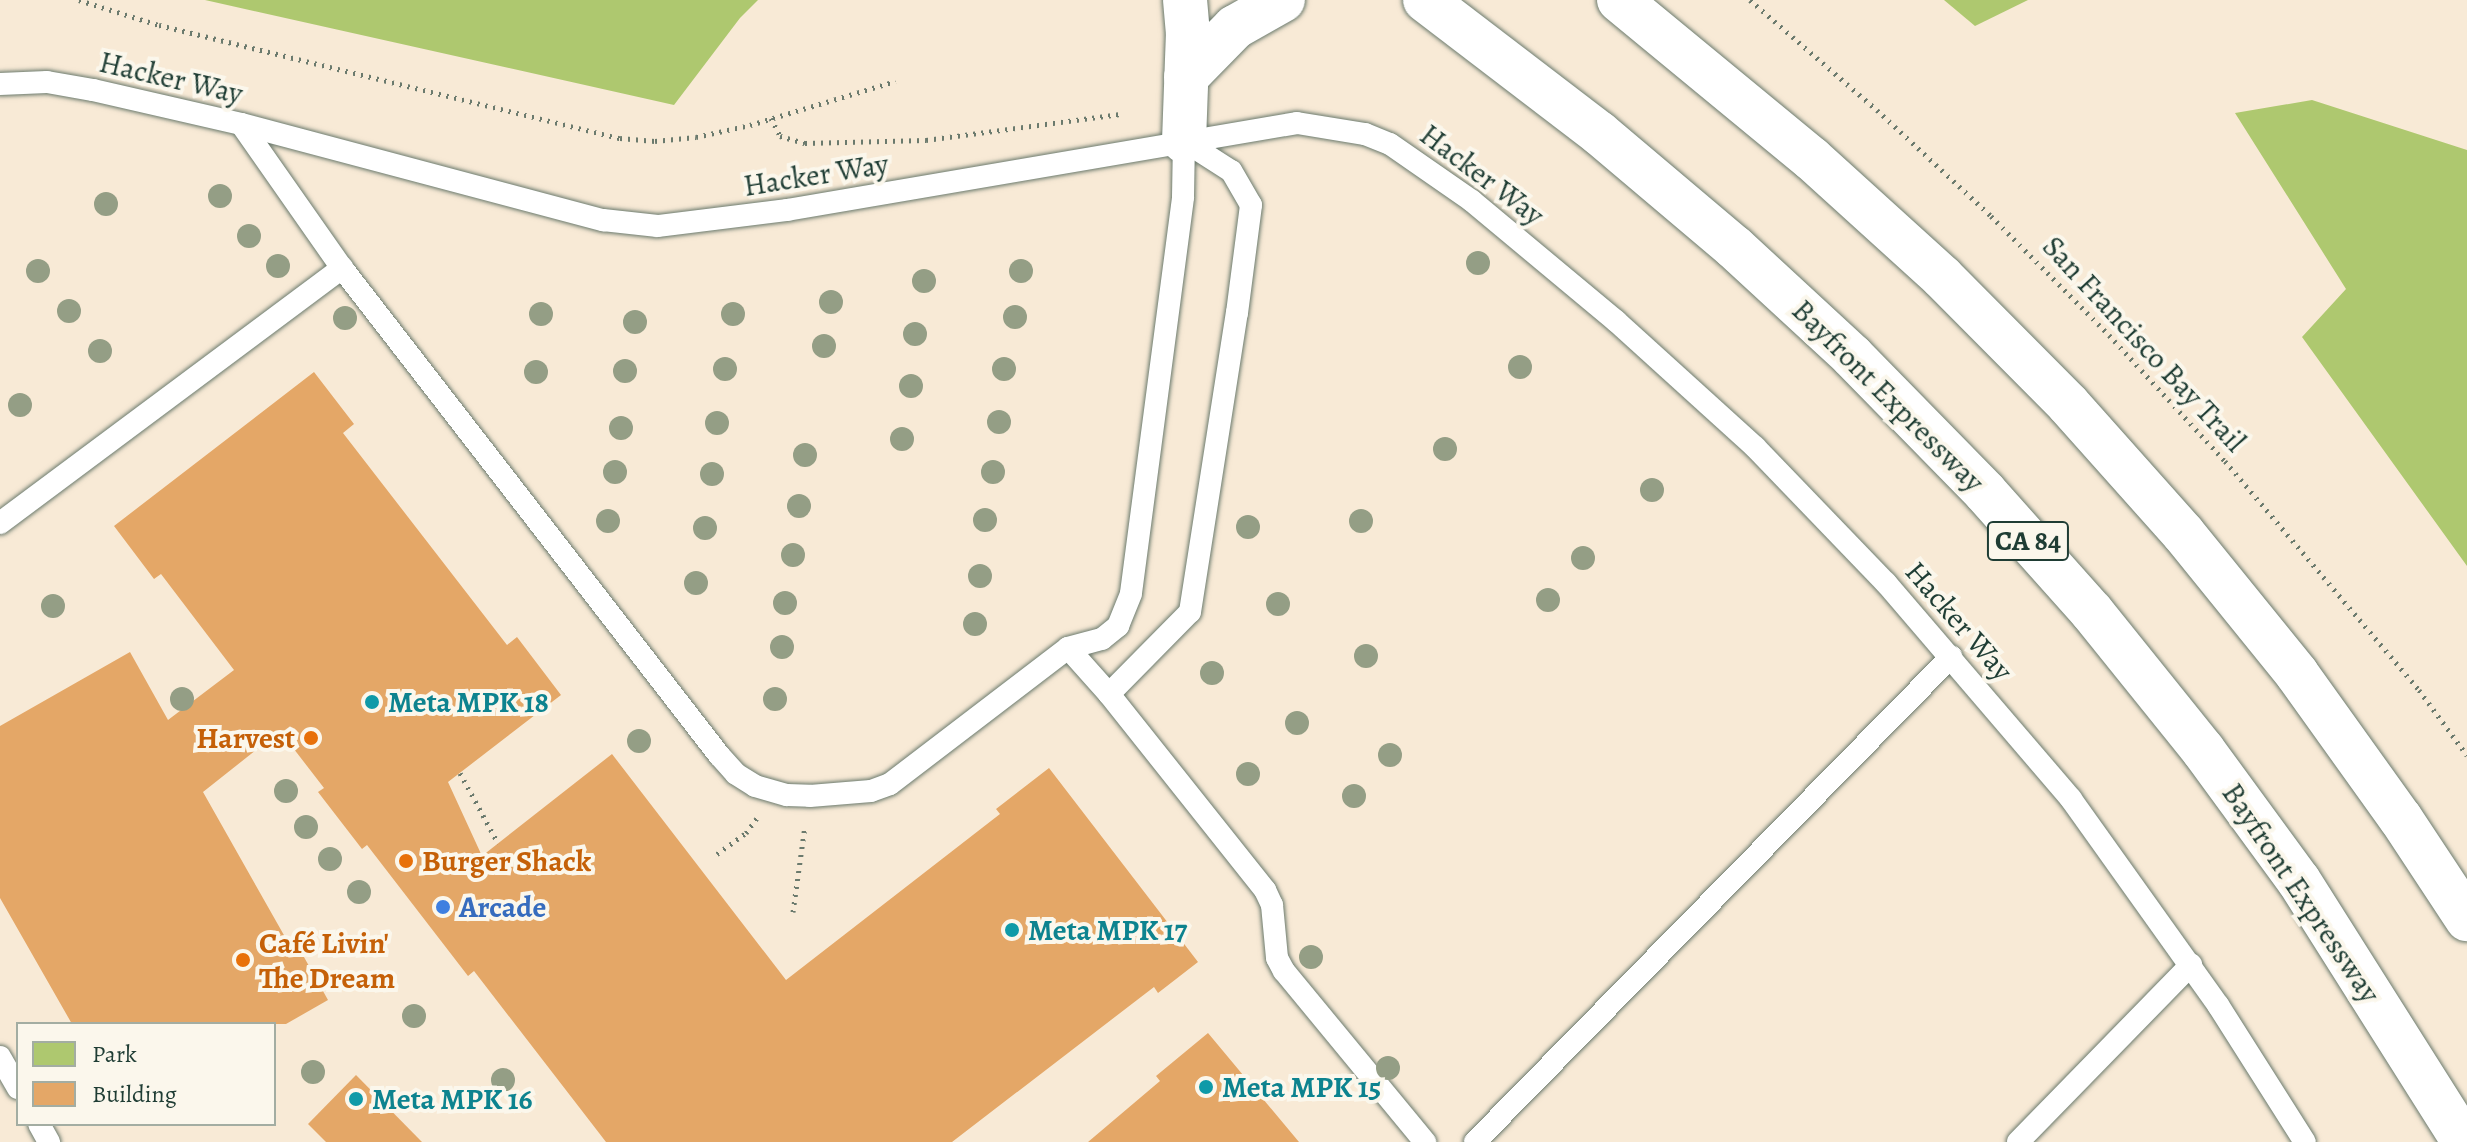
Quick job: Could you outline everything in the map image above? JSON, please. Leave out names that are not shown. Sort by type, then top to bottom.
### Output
[{"type":"highway","points":[[1184,141],[1185,0]]},
{"type":"highway","points":[[1186,77],[1235,27],[1283,0]]},
{"type":"highway","name":"Bayfront Expressway","points":[[1425,0],[1599,133],[1734,247],[1852,356],[1985,492],[2092,612],[2203,750],[2299,881],[2464,1142]]},
{"type":"highway","points":[[1619,0],[1812,159],[1942,277],[2068,404],[2183,533],[2297,674],[2401,819],[2467,919]]},
{"type":"lane","name":"Hacker Way","points":[[0,84],[47,82],[241,124],[603,220],[658,226],[787,210],[1297,123],[1365,134],[1390,144],[1431,170],[1616,321],[1755,447],[1886,583],[2071,799],[2191,965],[2305,1142]]},
{"type":"lane","points":[[241,124],[342,268],[719,755],[736,774],[775,792],[810,796],[871,791],[890,784],[1068,648],[1102,639],[1118,626],[1131,593],[1183,197],[1184,141]]},
{"type":"lane","points":[[1109,694],[1190,612],[1237,313],[1251,205],[1231,171],[1184,141]]},
{"type":"lane","points":[[0,523],[342,268]]},
{"type":"lane","points":[[1068,648],[1109,694],[1265,890],[1272,905],[1277,958],[1284,971],[1425,1142]]},
{"type":"lane","points":[[1475,1142],[1951,657]]},
{"type":"lane","points":[[2018,1142],[2191,965]]},
{"type":"lane","points":[[0,1057],[16,1085]]},
{"type":"path","points":[[79,0],[159,25],[620,138],[655,141],[696,137],[896,81]]},
{"type":"path","name":"San Francisco Bay Trail","points":[[1750,0],[1889,121],[2109,335],[2225,461],[2419,690],[2467,755]]},
{"type":"path","points":[[771,118],[780,136],[805,143],[926,140],[1122,114]]},
{"type":"path","points":[[460,773],[498,843]]},
{"type":"path","points":[[717,854],[746,833],[775,792]]},
{"type":"path","points":[[793,912],[810,796]]},
{"type":"green space","points":[[205,0],[758,0],[740,18],[674,105]]},
{"type":"green space","points":[[1944,0],[2028,0],[1975,26]]},
{"type":"green space","points":[[2312,100],[2467,150],[2467,566],[2302,337],[2346,289],[2235,113]]},
{"type":"building","points":[[314,372],[354,424],[343,433],[507,645],[517,637],[561,695],[448,782],[482,856],[612,754],[786,980],[1000,814],[996,809],[1049,768],[1198,962],[1158,993],[1154,987],[952,1142],[606,1142],[474,971],[468,976],[367,845],[362,849],[318,792],[324,788],[280,731],[203,792],[289,944],[295,941],[328,1000],[286,1024],[71,1022],[0,898],[0,726],[130,652],[168,720],[234,670],[161,574],[154,579],[114,526]]},
{"type":"building","name":"Meta MPK 15","points":[[1208,1033],[1299,1142],[1088,1142],[1160,1081],[1156,1076]]},
{"type":"building","name":"Meta MPK 16","points":[[356,1075],[422,1142],[326,1142],[308,1124]]},
{"type":"place","name":"Meta MPK 18","points":[[372,702]]},
{"type":"place","name":"Harvest","points":[[311,738]]},
{"type":"place","name":"Burger Shack","points":[[406,861]]},
{"type":"place","name":"Arcade","points":[[443,907]]},
{"type":"place","name":"Meta MPK 17","points":[[1012,930]]},
{"type":"place","name":"Café Livin' The Dream","points":[[243,960]]},
{"type":"place","name":"Meta MPK 15","points":[[1206,1087]]},
{"type":"place","name":"Meta MPK 16","points":[[356,1099]]}]
